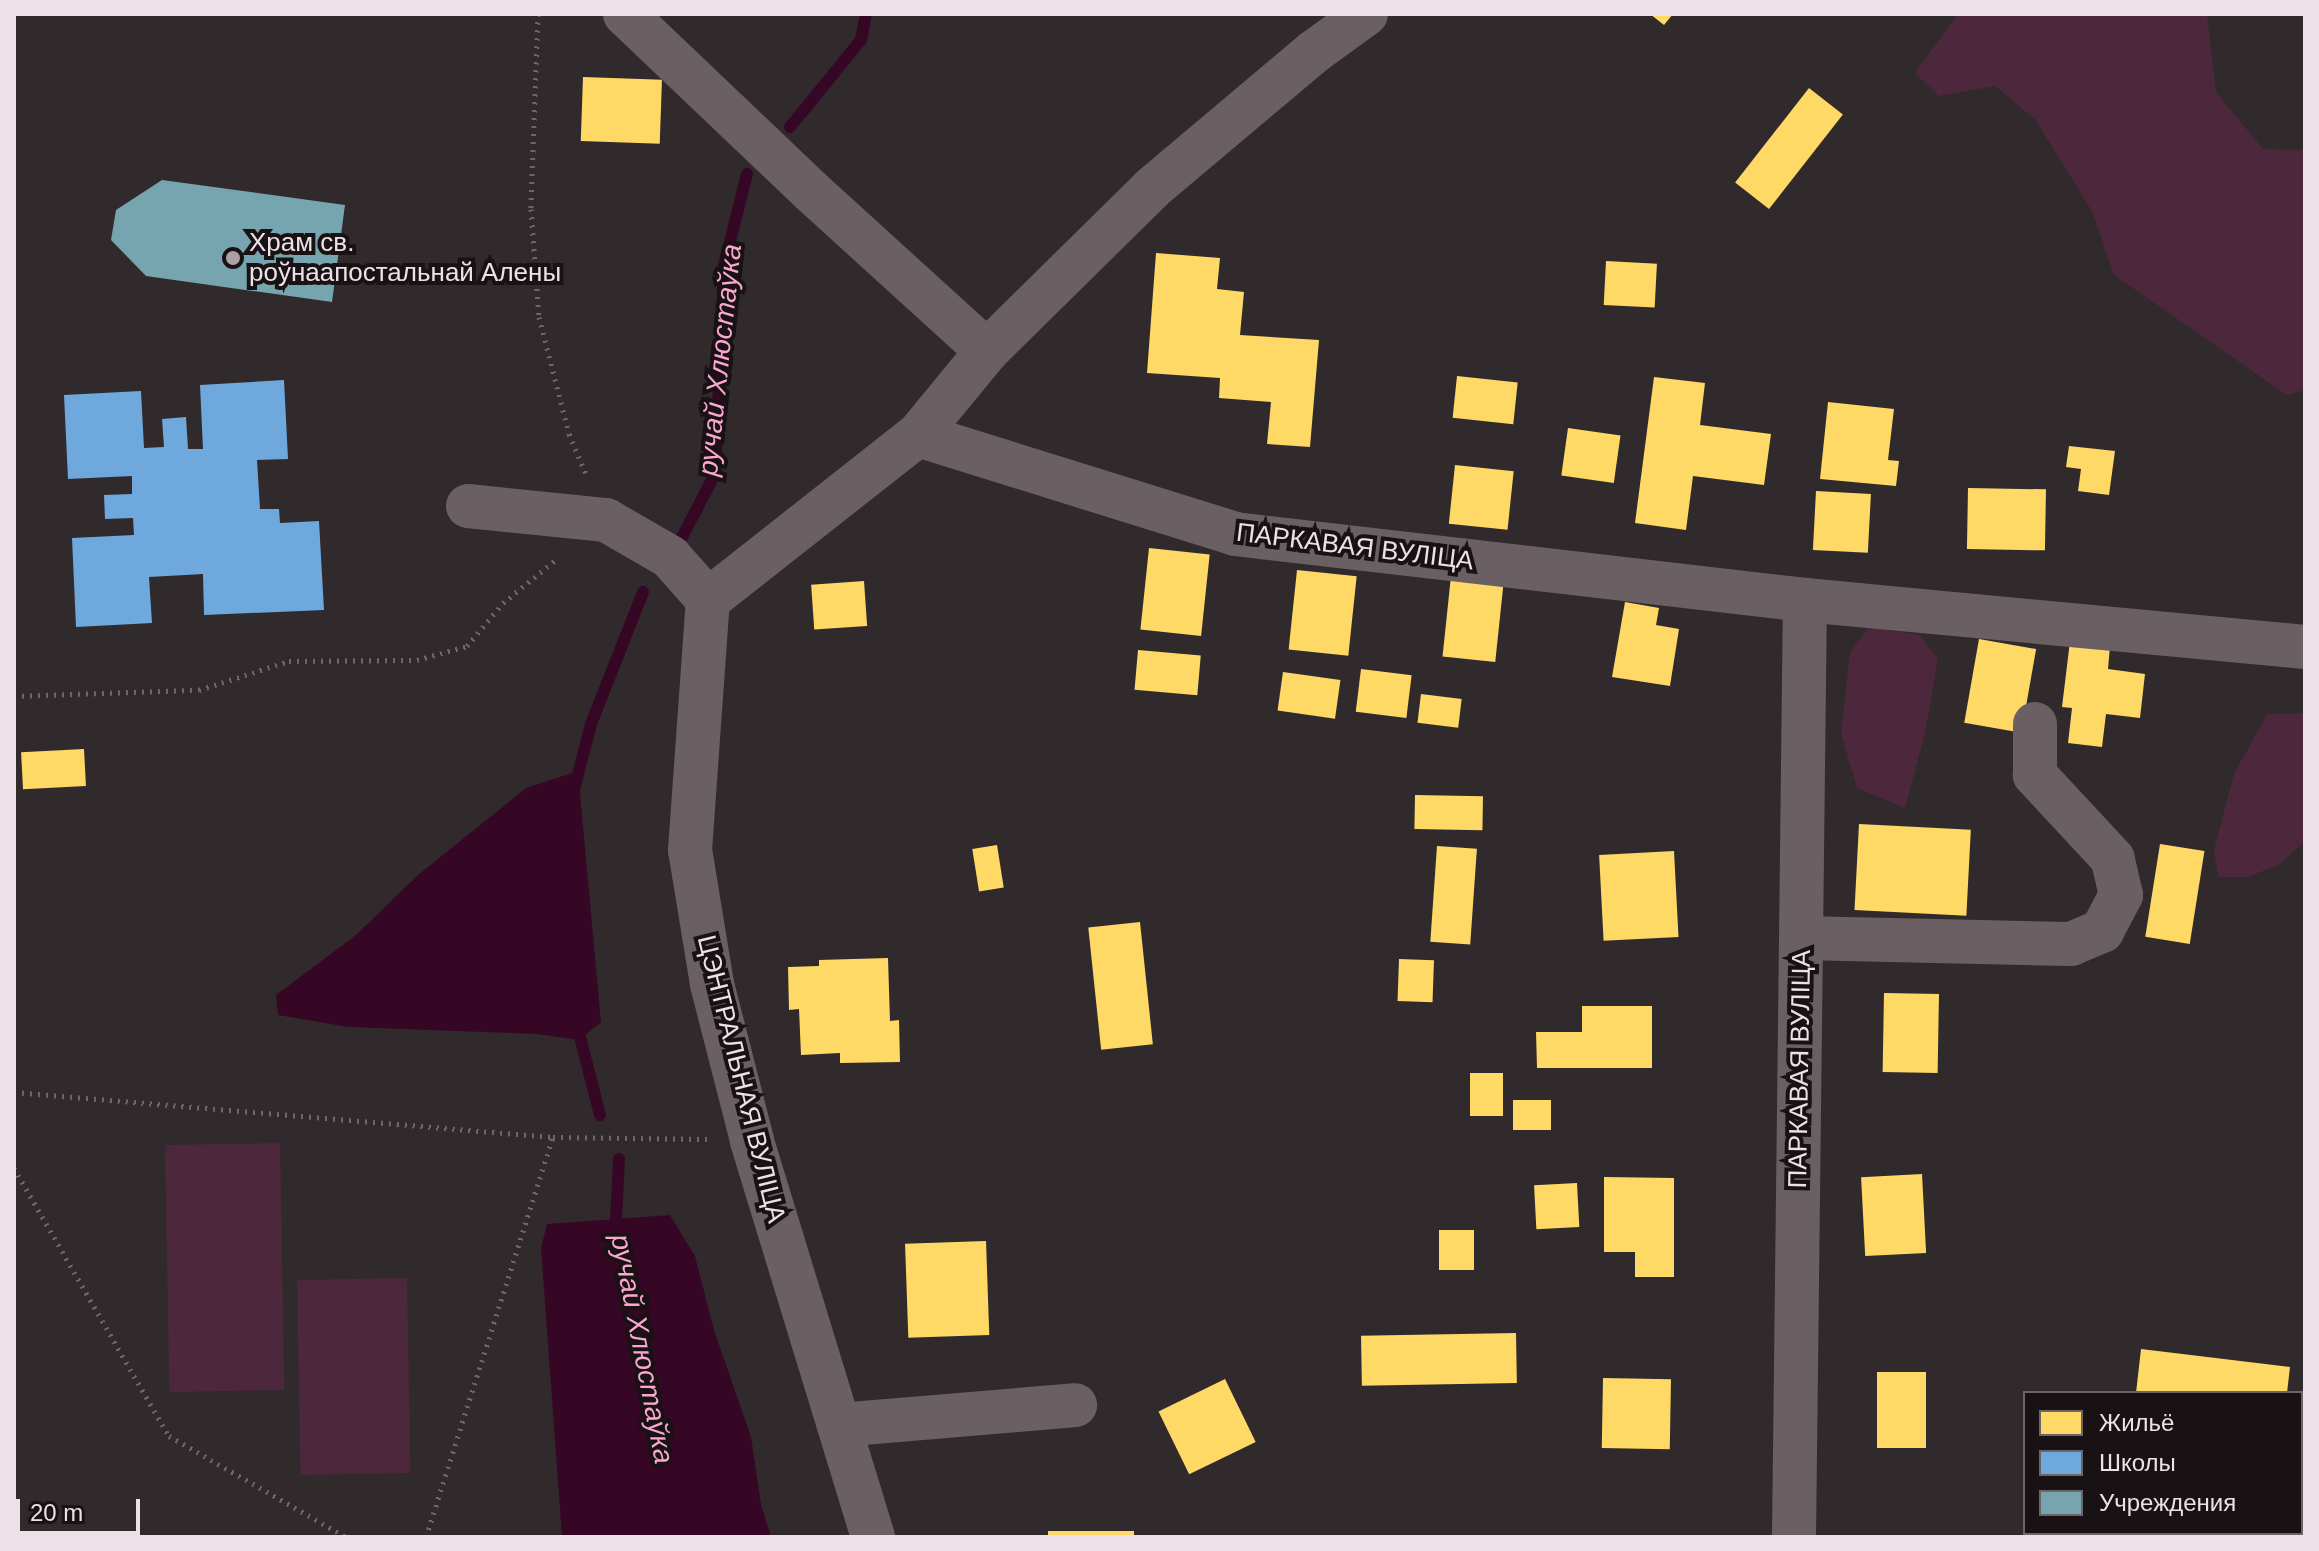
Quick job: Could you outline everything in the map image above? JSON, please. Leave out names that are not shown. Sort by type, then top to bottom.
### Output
[{"type":"street","points":[[625,14],[812,192],[987,351]]},
{"type":"street","points":[[468,506],[606,520],[670,557],[708,600],[918,435],[987,351],[1151,189],[1315,51],[1366,14]]},
{"type":"street","name":"ПАРКАВАЯ ВУЛІЦА","points":[[918,435],[1235,534],[1805,600],[2305,647]]},
{"type":"street","name":"ЦЭНТРАЛЬНАЯ ВУЛІЦА","points":[[708,600],[690,850],[712,984],[752,1140],[873,1537]]},
{"type":"street","name":"ПАРКАВАЯ ВУЛІЦА","points":[[1794,1537],[1805,600]]},
{"type":"street","points":[[1802,938],[2071,944],[2102,931],[2121,895],[2113,859],[2035,775],[2035,724]]},
{"type":"street","points":[[839,1425],[1075,1405]]},
{"type":"path","points":[[14,696],[199,690],[289,661],[417,660],[467,646],[503,603],[606,520],[569,434],[539,317],[531,209],[538,14]]},
{"type":"path","points":[[14,1092],[553,1137],[752,1140]]},
{"type":"path","points":[[426,1537],[553,1137]]},
{"type":"path","points":[[14,1168],[169,1436],[346,1537]]},
{"type":"shaded area","points":[[1958,14],[2207,14],[2216,92],[2263,149],[2301,150],[2305,146],[2305,390],[2287,395],[2114,275],[2093,213],[2035,119],[1995,86],[1939,96],[1915,73]]},
{"type":"shaded area","points":[[1869,627],[1920,635],[1938,659],[1925,733],[1905,808],[1857,788],[1841,733],[1850,652]]},
{"type":"shaded area","points":[[2305,713],[2305,841],[2280,864],[2248,877],[2218,877],[2214,850],[2234,774],[2267,714]]},
{"type":"shaded area","points":[[280,1143],[284,1390],[169,1392],[165,1145]]},
{"type":"shaded area","points":[[407,1278],[410,1473],[300,1475],[297,1280]]},
{"type":"water","points":[[578,771],[601,1022],[579,1040],[537,1034],[348,1027],[278,1015],[276,995],[356,935],[418,875],[526,788]]},
{"type":"water","points":[[670,1215],[695,1256],[714,1330],[751,1437],[761,1504],[771,1537],[562,1537],[541,1248],[547,1224]]},
{"type":"building: Жильё","points":[[1650,14],[1673,14],[1664,25]]},
{"type":"building: Жильё","points":[[583,77],[662,80],[660,144],[581,141]]},
{"type":"building: Жильё","points":[[1809,88],[1843,114],[1769,209],[1735,183]]},
{"type":"building: Жильё","points":[[1156,253],[1220,258],[1217,289],[1244,292],[1240,335],[1319,340],[1310,447],[1267,444],[1271,402],[1219,398],[1220,378],[1147,373]]},
{"type":"building: Жильё","points":[[1606,261],[1657,264],[1655,308],[1604,305]]},
{"type":"building: Жильё","points":[[1457,376],[1518,382],[1513,424],[1453,418]]},
{"type":"building: Жильё","points":[[1654,377],[1705,383],[1700,425],[1771,434],[1764,485],[1693,476],[1686,530],[1635,523]]},
{"type":"building: Жильё","points":[[1828,402],[1894,409],[1888,460],[1899,461],[1896,486],[1820,479]]},
{"type":"building: Жильё","points":[[1568,428],[1620,435],[1614,483],[1561,476]]},
{"type":"building: Жильё","points":[[2069,446],[2115,451],[2109,495],[2078,491],[2081,469],[2066,467]]},
{"type":"building: Жильё","points":[[1455,465],[1514,471],[1508,530],[1449,524]]},
{"type":"building: Жильё","points":[[1968,488],[2046,489],[2045,550],[1967,549]]},
{"type":"building: Жильё","points":[[1816,491],[1871,494],[1868,553],[1813,550]]},
{"type":"building: Жильё","points":[[1149,548],[1210,554],[1201,636],[1140,630]]},
{"type":"building: Жильё","points":[[1297,570],[1357,576],[1348,656],[1289,650]]},
{"type":"building: Жильё","points":[[1451,576],[1504,582],[1495,662],[1443,657]]},
{"type":"building: Жильё","points":[[864,581],[867,626],[814,630],[811,585]]},
{"type":"building: Жильё","points":[[1625,602],[1659,608],[1656,625],[1679,629],[1670,686],[1612,677]]},
{"type":"building: Жильё","points":[[1979,639],[2036,649],[2021,733],[1964,723]]},
{"type":"building: Жильё","points":[[2070,641],[2110,646],[2108,669],[2145,674],[2140,718],[2106,714],[2102,747],[2068,743],[2072,708],[2062,707]]},
{"type":"building: Жильё","points":[[1138,650],[1201,655],[1197,695],[1135,690]]},
{"type":"building: Жильё","points":[[1361,669],[1412,675],[1406,718],[1356,712]]},
{"type":"building: Жильё","points":[[1283,672],[1340,680],[1335,719],[1278,711]]},
{"type":"building: Жильё","points":[[1421,694],[1462,699],[1458,728],[1417,723]]},
{"type":"building: Жильё","points":[[84,749],[86,786],[23,789],[21,752]]},
{"type":"building: Жильё","points":[[1415,795],[1483,796],[1482,830],[1414,829]]},
{"type":"building: Жильё","points":[[1859,824],[1971,830],[1966,916],[1854,910]]},
{"type":"building: Жильё","points":[[2160,844],[2204,851],[2190,944],[2145,937]]},
{"type":"building: Жильё","points":[[997,845],[1004,887],[979,891],[972,849]]},
{"type":"building: Жильё","points":[[1437,846],[1477,849],[1470,945],[1430,942]]},
{"type":"building: Жильё","points":[[1674,851],[1679,937],[1604,941],[1599,855]]},
{"type":"building: Жильё","points":[[1140,922],[1153,1044],[1101,1050],[1088,927]]},
{"type":"building: Жильё","points":[[888,958],[890,1021],[899,1020],[900,1062],[840,1063],[840,1053],[801,1055],[799,1009],[789,1010],[788,967],[819,966],[819,960]]},
{"type":"building: Жильё","points":[[1399,959],[1434,960],[1433,1002],[1398,1001]]},
{"type":"building: Жильё","points":[[1884,993],[1939,994],[1938,1073],[1883,1072]]},
{"type":"building: Жильё","points":[[1582,1006],[1652,1006],[1652,1068],[1537,1068],[1536,1032],[1582,1032]]},
{"type":"building: Жильё","points":[[1470,1073],[1503,1073],[1503,1116],[1470,1116]]},
{"type":"building: Жильё","points":[[1513,1100],[1551,1100],[1551,1130],[1513,1130]]},
{"type":"building: Жильё","points":[[1922,1174],[1926,1253],[1865,1256],[1861,1177]]},
{"type":"building: Жильё","points":[[1604,1177],[1674,1178],[1674,1277],[1635,1277],[1635,1252],[1604,1252]]},
{"type":"building: Жильё","points":[[1577,1183],[1579,1227],[1536,1229],[1534,1185]]},
{"type":"building: Жильё","points":[[1439,1230],[1474,1230],[1474,1270],[1439,1270]]},
{"type":"building: Жильё","points":[[986,1241],[989,1335],[908,1338],[905,1244]]},
{"type":"building: Жильё","points":[[1516,1333],[1517,1383],[1362,1386],[1361,1336]]},
{"type":"building: Жильё","points":[[2141,1349],[2290,1367],[2287,1391],[2136,1391]]},
{"type":"building: Жильё","points":[[1877,1372],[1926,1372],[1926,1448],[1877,1448]]},
{"type":"building: Жильё","points":[[1603,1378],[1671,1379],[1670,1449],[1602,1448]]},
{"type":"building: Жильё","points":[[1225,1379],[1256,1442],[1189,1474],[1158,1411]]},
{"type":"building: Жильё","points":[[1048,1531],[1134,1531],[1134,1537],[1048,1537]]},
{"type":"building: Школы","points":[[284,380],[288,459],[257,460],[260,509],[279,509],[280,523],[319,521],[324,610],[204,615],[203,574],[149,577],[152,623],[76,627],[72,538],[134,535],[133,518],[105,519],[104,495],[132,494],[132,476],[68,479],[64,395],[141,391],[144,448],[164,447],[162,419],[186,417],[188,449],[203,449],[200,385]]},
{"type":"building: Учреждения","name":"Храм св. роўнаапостальнай Алены","points":[[162,180],[345,205],[332,302],[146,276],[111,240],[116,210]]},
{"type":"waterway","name":"ручай Хлюстаўка","points":[[790,127],[861,40],[866,14]]},
{"type":"waterway","name":"ручай Хлюстаўка","points":[[680,541],[715,474],[724,265],[747,174]]},
{"type":"waterway","name":"ручай Хлюстаўка","points":[[575,786],[591,724],[643,592]]},
{"type":"waterway","name":"ручай Хлюстаўка","points":[[577,1025],[600,1115]]},
{"type":"waterway","name":"ручай Хлюстаўка","points":[[619,1159],[616,1221],[619,1236]]},
{"type":"place","name":"Храм св. роўнаапостальнай Алены","points":[[233,258]]}]
